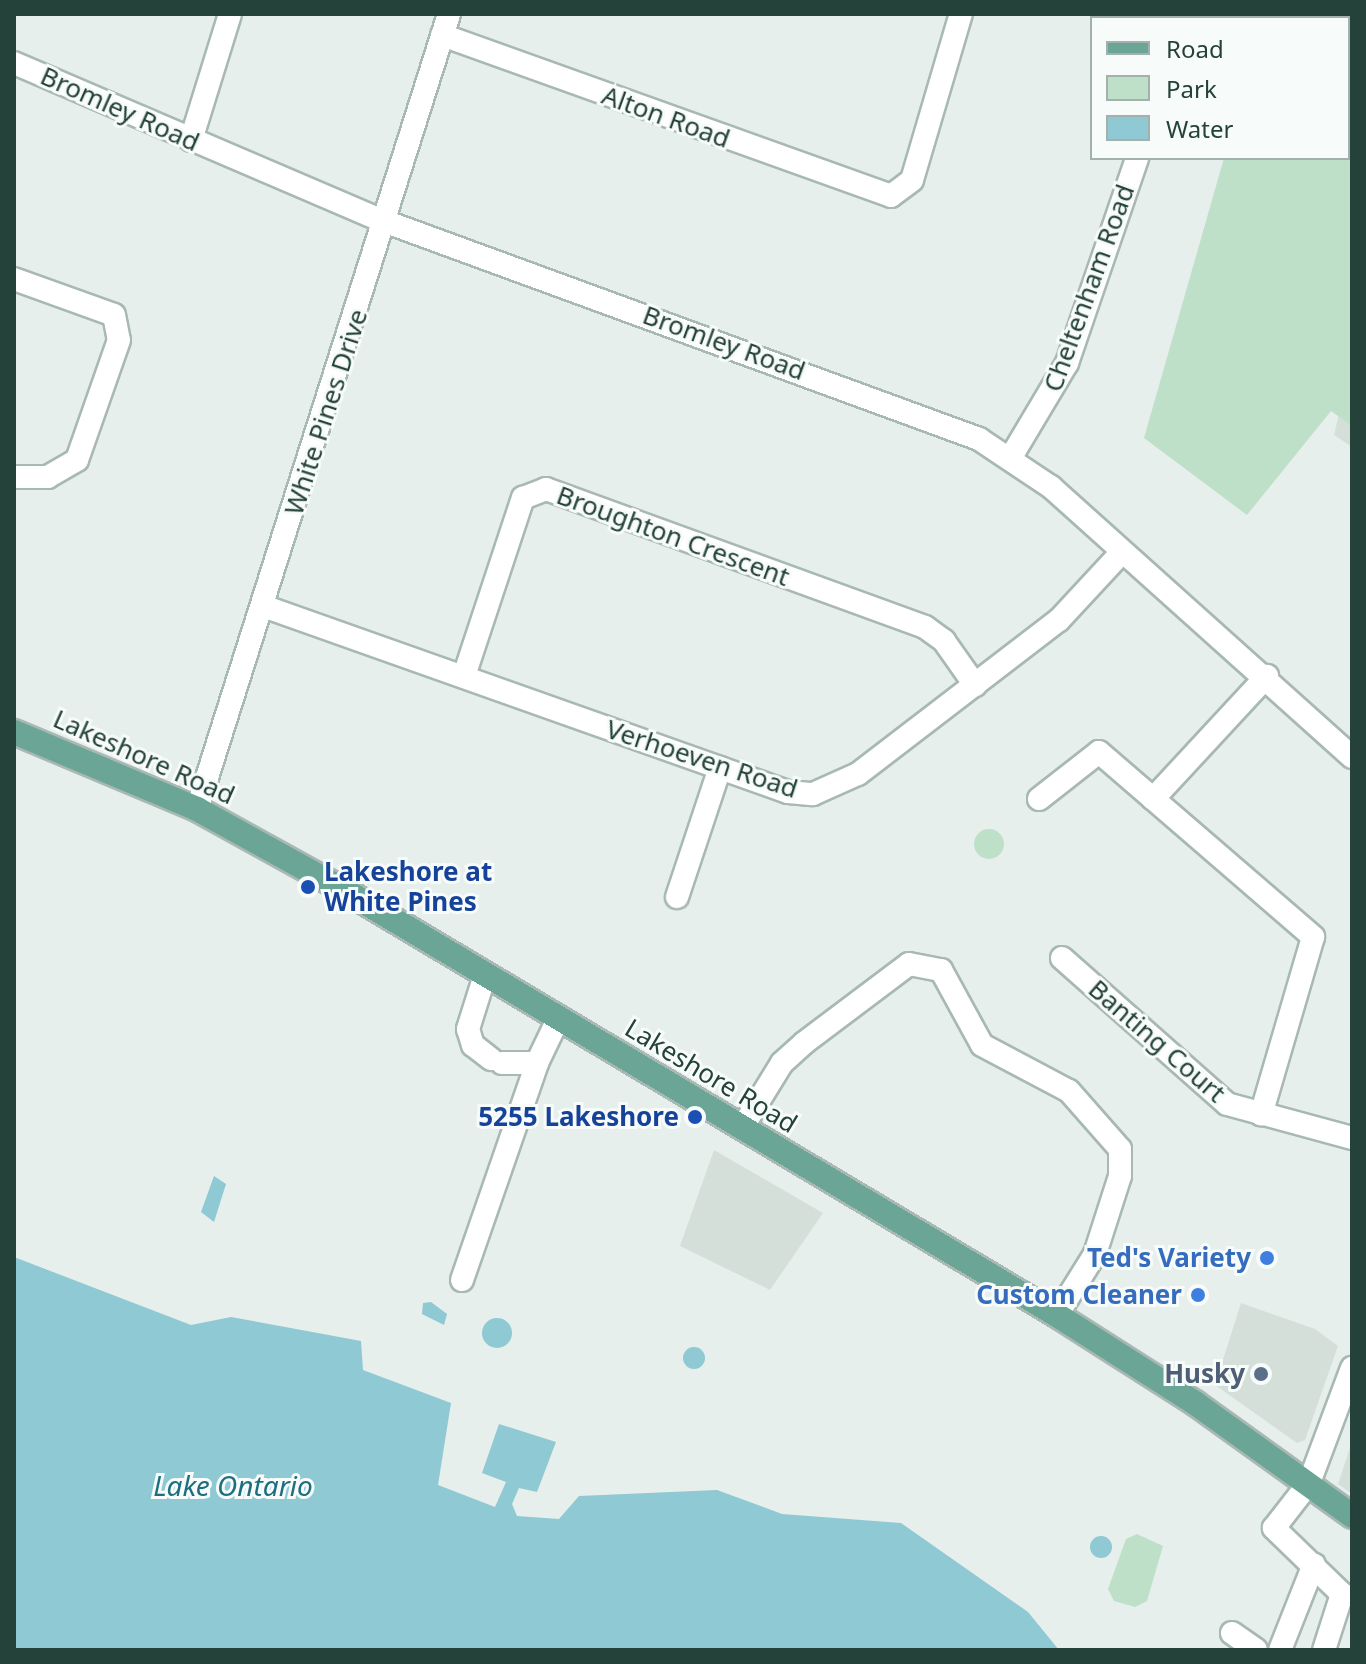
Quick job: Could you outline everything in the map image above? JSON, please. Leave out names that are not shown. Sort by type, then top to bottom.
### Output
[{"type":"main road","name":"Lakeshore Road","points":[[14,732],[197,809],[559,1017],[1057,1315],[1309,1483],[1352,1516]]},
{"type":"street","points":[[191,140],[230,14]]},
{"type":"street","name":"Alton Road","points":[[445,24],[891,196],[912,180],[961,14]]},
{"type":"street","name":"White Pines Drive","points":[[197,809],[354,329],[381,220],[445,24]]},
{"type":"street","name":"Bromley Road","points":[[14,63],[381,220],[848,388],[1011,457],[1267,676],[1352,757]]},
{"type":"street","name":"Cheltenham Road","points":[[1011,457],[1067,363],[1136,160]]},
{"type":"street","points":[[14,279],[114,315],[119,340],[77,460],[48,477],[14,477]]},
{"type":"street","name":"Broughton Crescent","points":[[464,676],[523,498],[546,489],[925,627],[944,641],[975,685]]},
{"type":"street","name":"Verhoeven Road","points":[[263,606],[802,795],[836,789],[975,685],[1059,620],[1122,552]]},
{"type":"street","points":[[1153,799],[1267,676]]},
{"type":"street","points":[[1039,799],[1099,752],[1313,937],[1261,1115]]},
{"type":"street","points":[[677,897],[720,768]]},
{"type":"street","name":"Banting Court","points":[[1062,958],[1227,1104],[1352,1138]]},
{"type":"street","points":[[742,1128],[782,1063],[804,1043],[909,964],[941,970],[982,1045],[1069,1091],[1120,1149],[1120,1176],[1095,1254],[1057,1315]]},
{"type":"street","points":[[485,975],[468,1029],[473,1045],[497,1061],[537,1063]]},
{"type":"street","points":[[462,1280],[537,1063],[559,1017]]},
{"type":"street","points":[[1324,1650],[1342,1594],[1274,1528],[1309,1483],[1352,1368]]},
{"type":"street","points":[[1280,1650],[1314,1564]]},
{"type":"street","points":[[1232,1633],[1256,1650]]},
{"type":"shaded area","points":[[1352,360],[1352,447],[1334,435]]},
{"type":"shaded area","points":[[714,1150],[823,1213],[770,1290],[680,1246]]},
{"type":"shaded area","points":[[1241,1303],[1315,1329],[1338,1346],[1305,1440],[1297,1443],[1215,1385]]},
{"type":"shaded area","points":[[1352,1442],[1352,1494],[1338,1484]]},
{"type":"green space","points":[[1272,14],[1352,14],[1352,426],[1331,411],[1247,515],[1144,438],[1223,160],[1350,160],[1350,16]]},
{"type":"green space","points":[[989,829],[1000,833],[1004,844],[1000,855],[989,859],[978,855],[974,844],[978,833]]},
{"type":"green space","points":[[1137,1534],[1163,1546],[1147,1601],[1135,1607],[1114,1601],[1108,1589],[1126,1539]]},
{"type":"water","points":[[214,1176],[226,1184],[214,1222],[201,1212]]},
{"type":"water","name":"Lake Ontario","points":[[14,1257],[191,1325],[231,1317],[361,1341],[363,1370],[451,1403],[438,1485],[495,1507],[506,1482],[482,1473],[499,1424],[556,1442],[537,1492],[519,1488],[512,1504],[517,1516],[559,1519],[579,1496],[717,1490],[782,1514],[901,1523],[1028,1612],[1059,1650],[14,1650]]},
{"type":"water","points":[[431,1302],[447,1314],[444,1325],[422,1314],[423,1303]]},
{"type":"water","points":[[497,1318],[508,1322],[512,1333],[508,1344],[497,1348],[486,1344],[482,1333],[486,1322]]},
{"type":"water","points":[[694,1347],[702,1350],[705,1358],[702,1366],[694,1369],[686,1366],[683,1358],[686,1350]]},
{"type":"water","points":[[1097,1536],[1105,1536],[1112,1547],[1105,1558],[1097,1558],[1090,1551],[1090,1543]]},
{"type":"place","name":"Lakeshore at White Pines","points":[[308,887]]},
{"type":"place","name":"5255 Lakeshore","points":[[695,1117]]},
{"type":"place","name":"Ted's Variety","points":[[1267,1258]]},
{"type":"place","name":"Custom Cleaner","points":[[1198,1295]]},
{"type":"place","name":"Husky","points":[[1261,1374]]}]
